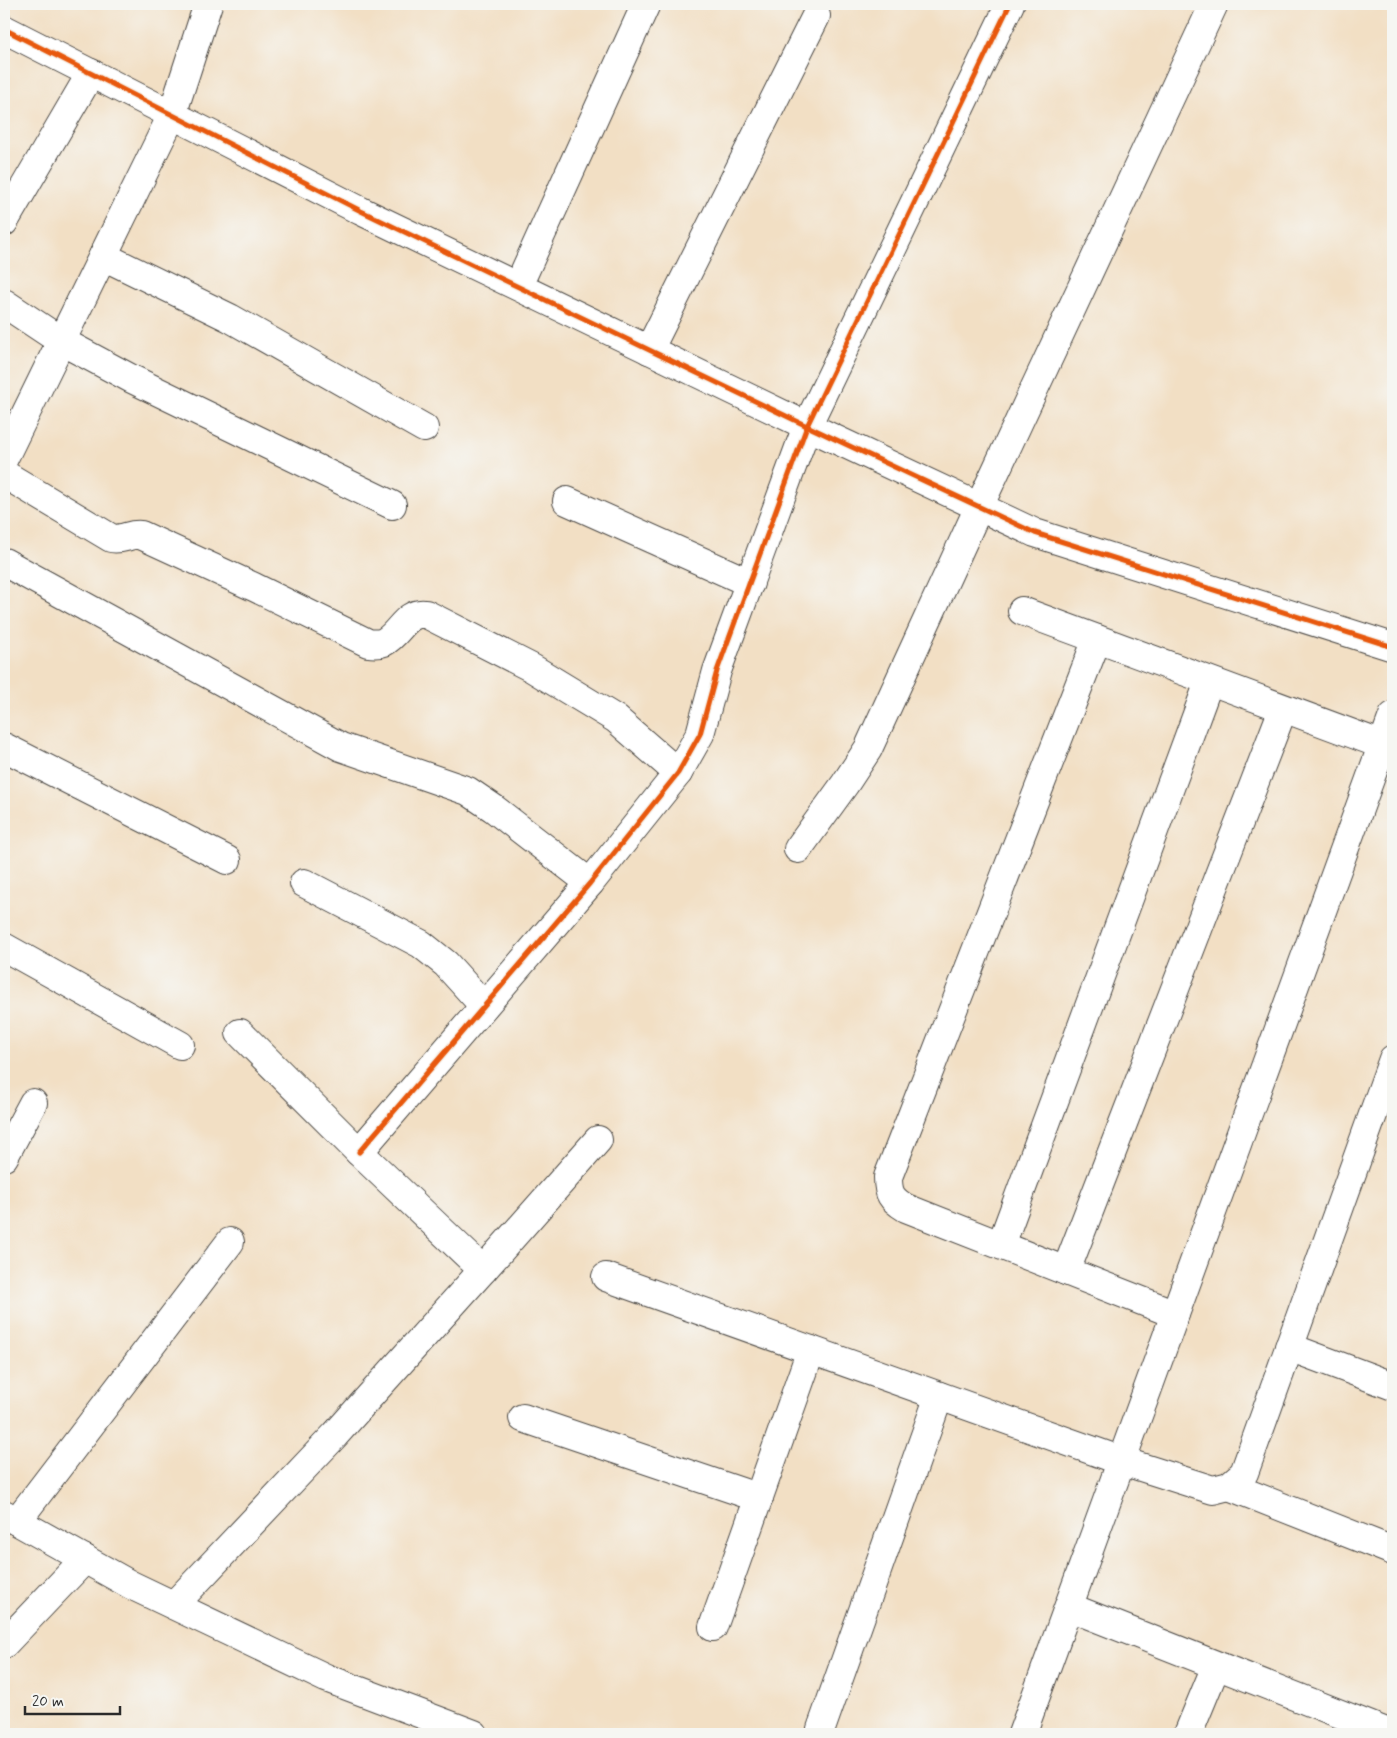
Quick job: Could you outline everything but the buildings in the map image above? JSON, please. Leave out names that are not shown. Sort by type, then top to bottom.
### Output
[{"type":"street","points":[[4,458],[172,115],[208,4]]},
{"type":"street","points":[[518,286],[646,4]]},
{"type":"street","points":[[798,849],[868,749],[1214,4]]},
{"type":"street","points":[[359,1152],[590,882],[678,773],[700,734],[717,671],[807,426],[1004,6]]},
{"type":"street","points":[[649,350],[816,16]]},
{"type":"street","points":[[4,29],[361,211],[807,426],[1035,533],[1393,648]]},
{"type":"street","points":[[4,222],[91,74]]},
{"type":"street","points":[[103,256],[230,318],[424,428]]},
{"type":"street","points":[[4,303],[61,341],[132,379],[392,505]]},
{"type":"street","points":[[4,474],[112,538],[136,534],[141,535],[254,587],[368,643],[378,644],[386,641],[411,616],[418,613],[426,614],[532,668],[616,719],[678,773]]},
{"type":"street","points":[[566,501],[750,583]]},
{"type":"street","points":[[4,562],[341,747],[468,791],[590,882]]},
{"type":"street","points":[[1022,611],[1283,709],[1390,727],[1022,1734]]},
{"type":"street","points":[[1097,639],[888,1177],[888,1192],[896,1202],[906,1208],[1176,1314]]},
{"type":"street","points":[[1001,1245],[1209,682]]},
{"type":"street","points":[[1066,1271],[1283,709]]},
{"type":"street","points":[[4,747],[227,860]]},
{"type":"street","points":[[304,883],[421,944],[446,964],[484,1006]]},
{"type":"street","points":[[4,947],[180,1045]]},
{"type":"street","points":[[240,1033],[359,1152],[483,1270]]},
{"type":"street","points":[[606,1277],[1122,1461],[1212,1490],[1229,1486],[1244,1473],[1393,1059]]},
{"type":"street","points":[[4,1157],[33,1103]]},
{"type":"street","points":[[174,1605],[335,1435],[598,1140]]},
{"type":"street","points":[[230,1242],[10,1518],[131,1585],[326,1678],[474,1734]]},
{"type":"street","points":[[1289,1347],[1393,1386]]},
{"type":"street","points":[[713,1627],[811,1350]]},
{"type":"street","points":[[820,1729],[940,1396]]},
{"type":"street","points":[[523,1418],[758,1498]]},
{"type":"street","points":[[1229,1486],[1393,1551]]},
{"type":"street","points":[[4,1644],[85,1559]]},
{"type":"street","points":[[1069,1607],[1216,1666],[1340,1725],[1391,1734]]},
{"type":"street","points":[[1188,1734],[1216,1666]]},
{"type":"cycle path","points":[[359,1152],[590,883],[678,773],[700,734],[717,671],[807,426],[1010,4]]},
{"type":"cycle path","points":[[4,29],[361,211],[807,426],[1035,533],[1393,647]]}]
